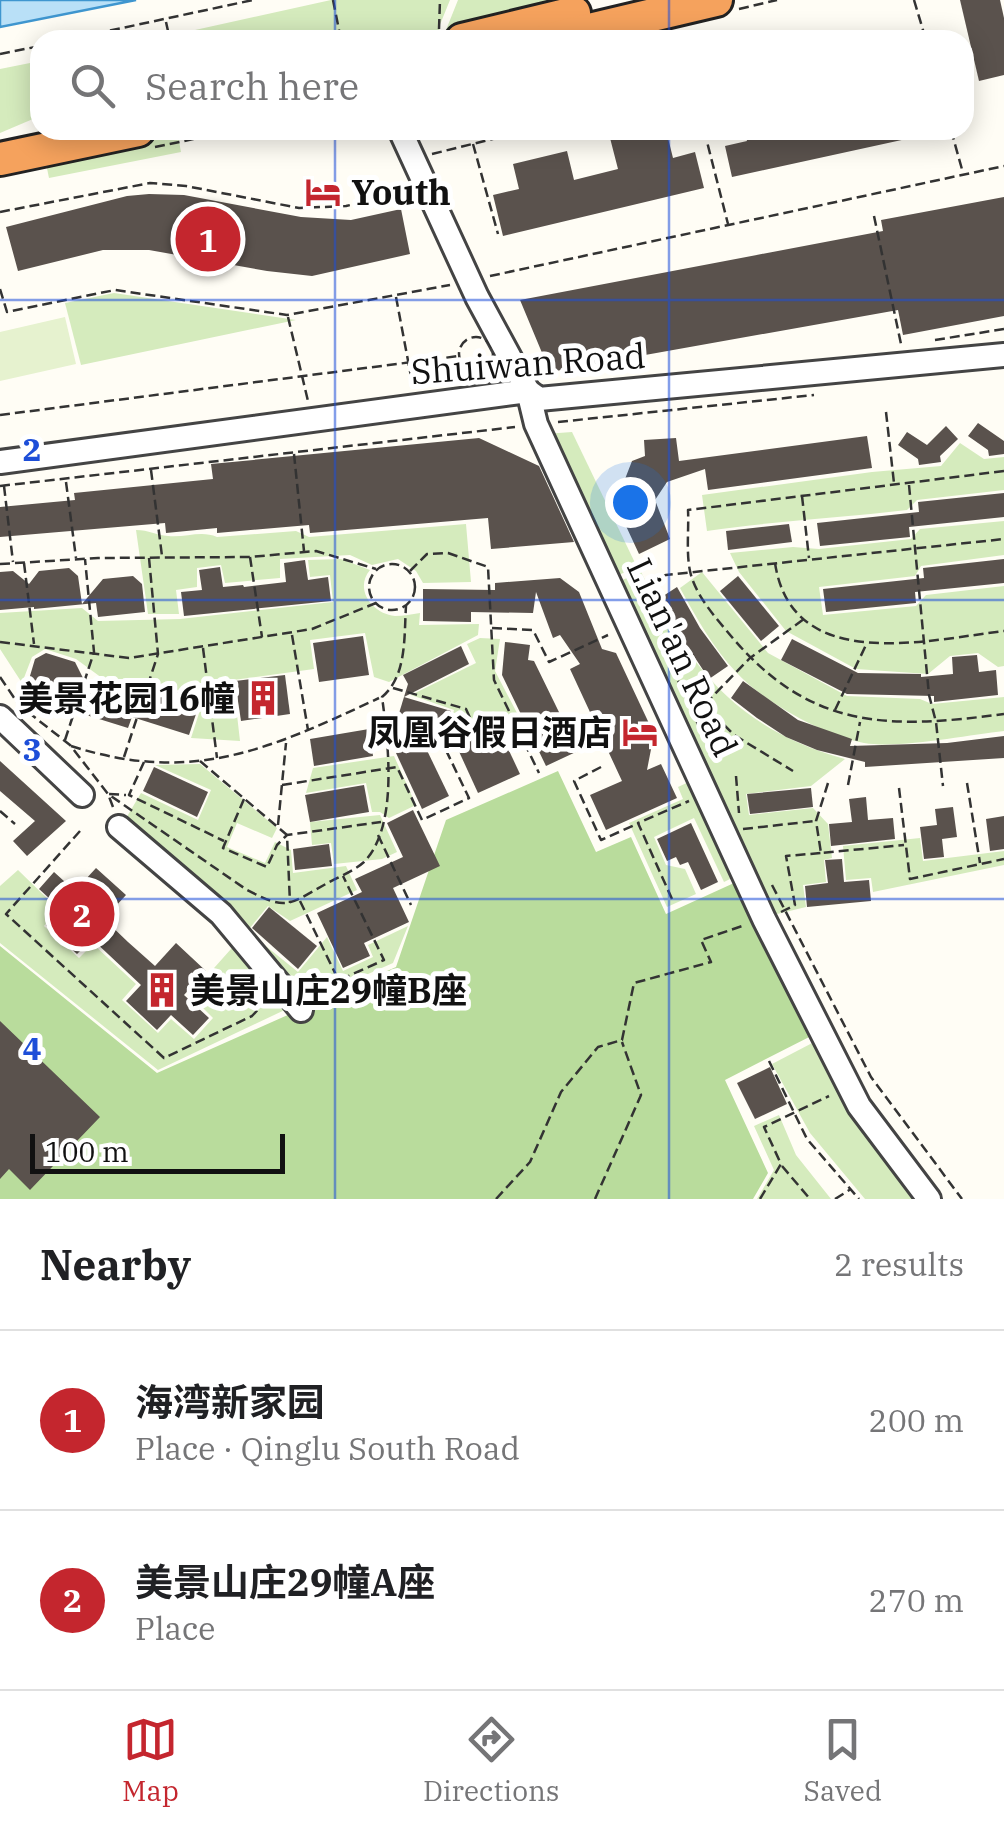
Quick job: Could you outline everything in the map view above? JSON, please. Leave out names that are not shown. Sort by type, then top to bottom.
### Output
[{"type":"highway","points":[[503,30],[627,0]]},
{"type":"highway","points":[[589,30],[716,0]]},
{"type":"highway","points":[[0,140],[30,134]]},
{"type":"highway","points":[[0,159],[90,140]]},
{"type":"street","name":"Lian'an Road","points":[[405,140],[528,391],[536,424],[764,919],[860,1106],[928,1199]]},
{"type":"street","name":"Shuiwan Road","points":[[0,462],[528,391],[538,399],[1004,355]]},
{"type":"street","points":[[0,717],[82,795]]},
{"type":"street","points":[[119,827],[221,914],[302,1003]]},
{"type":"path","points":[[113,30],[254,0]]},
{"type":"path","points":[[333,0],[339,30]]},
{"type":"path","points":[[439,30],[440,0]]},
{"type":"path","points":[[914,0],[923,30]]},
{"type":"path","points":[[165,19],[168,30]]},
{"type":"path","points":[[0,54],[30,48]]},
{"type":"path","points":[[426,155],[489,140]]},
{"type":"path","points":[[707,140],[728,225]]},
{"type":"path","points":[[954,140],[963,175]]},
{"type":"path","points":[[473,144],[498,234]]},
{"type":"path","points":[[0,313],[116,290],[288,316],[475,281],[1004,166]]},
{"type":"path","points":[[0,212],[150,183],[299,208],[346,206],[397,194]]},
{"type":"path","points":[[874,216],[902,346]]},
{"type":"path","points":[[0,289],[7,312]]},
{"type":"path","points":[[396,294],[414,394]]},
{"type":"path","points":[[288,316],[310,407]]},
{"type":"path","points":[[471,338],[482,338],[493,351],[488,366],[479,371],[464,366],[459,356],[462,345],[471,338]]},
{"type":"path","points":[[0,415],[459,356]]},
{"type":"path","points":[[14,563],[2,486],[827,393]]},
{"type":"path","points":[[886,412],[894,484]]},
{"type":"path","points":[[293,452],[304,552]]},
{"type":"path","points":[[150,469],[162,558]]},
{"type":"path","points":[[1004,470],[688,510],[690,572],[718,620],[758,668],[813,704],[860,720],[936,722],[1004,714]]},
{"type":"path","points":[[66,479],[76,560]]},
{"type":"path","points":[[909,482],[928,696],[936,722],[943,786]]},
{"type":"path","points":[[802,496],[810,559]]},
{"type":"path","points":[[628,590],[666,575],[1004,538]]},
{"type":"path","points":[[0,564],[316,551],[376,570]]},
{"type":"path","points":[[410,571],[427,554],[448,553],[488,567],[494,680],[540,773]]},
{"type":"path","points":[[250,556],[262,638]]},
{"type":"path","points":[[124,759],[158,654],[149,558]]},
{"type":"path","points":[[65,742],[94,652],[85,559]]},
{"type":"path","points":[[24,562],[34,645]]},
{"type":"path","points":[[397,563],[410,571],[416,585],[412,601],[390,610],[376,603],[369,590],[376,570],[397,563]]},
{"type":"path","points":[[775,563],[784,594],[804,619],[814,629],[850,641],[886,644],[1004,631]]},
{"type":"path","points":[[0,642],[130,658],[312,629],[376,603]]},
{"type":"path","points":[[0,678],[20,705],[70,745],[144,762],[218,760],[308,732],[393,688],[404,655],[406,606]]},
{"type":"path","points":[[704,704],[750,658],[804,619]]},
{"type":"path","points":[[491,628],[534,630],[549,662],[629,625]]},
{"type":"path","points":[[292,633],[308,732]]},
{"type":"path","points":[[835,711],[866,642]]},
{"type":"path","points":[[203,648],[218,760]]},
{"type":"path","points":[[680,681],[734,736],[793,771]]},
{"type":"path","points":[[386,728],[443,744],[474,728],[466,709],[393,688]]},
{"type":"path","points":[[70,745],[108,794],[247,890],[270,902],[290,905],[364,861],[378,836],[390,767],[382,697]]},
{"type":"path","points":[[848,784],[860,720]]},
{"type":"path","points":[[278,826],[286,741]]},
{"type":"path","points":[[282,785],[397,767],[422,820],[469,798],[443,744]]},
{"type":"path","points":[[200,761],[287,836],[290,905]]},
{"type":"path","points":[[129,795],[144,762]]},
{"type":"path","points":[[601,768],[574,780],[601,840],[706,793]]},
{"type":"path","points":[[736,776],[739,811]]},
{"type":"path","points":[[821,854],[816,821],[828,782]]},
{"type":"path","points":[[968,783],[980,864]]},
{"type":"path","points":[[899,788],[910,879],[1004,859]]},
{"type":"path","points":[[108,794],[129,795],[225,842]]},
{"type":"path","points":[[244,798],[223,848],[267,867],[276,845],[287,836],[383,822]]},
{"type":"path","points":[[0,812],[15,824]]},
{"type":"path","points":[[741,829],[816,821]]},
{"type":"path","points":[[638,824],[672,899]]},
{"type":"path","points":[[80,831],[6,914],[164,1058],[252,1016],[267,1000]]},
{"type":"path","points":[[378,836],[411,905]]},
{"type":"path","points":[[596,1199],[641,1094],[622,1040],[634,983],[711,962],[701,940],[795,906],[786,856],[906,844]]},
{"type":"path","points":[[302,1003],[384,960],[342,874]]},
{"type":"path","points":[[300,899],[338,981]]},
{"type":"path","points":[[496,1199],[530,1162],[561,1092],[598,1048],[622,1040]]},
{"type":"path","points":[[769,1060],[807,1139],[859,1199]]},
{"type":"path","points":[[810,1199],[781,1164],[764,1127],[850,1086]]},
{"type":"path","points":[[760,1199],[781,1164]]},
{"type":"path","points":[[836,1199],[851,1189]]},
{"type":"green space","points":[[331,0],[450,0],[439,30],[195,30]]},
{"type":"green space","points":[[458,0],[576,0],[446,30]]},
{"type":"green space","points":[[30,63],[30,120],[0,133],[0,69]]},
{"type":"green space","points":[[115,140],[179,140],[181,152],[49,178],[44,154]]},
{"type":"green space","points":[[114,293],[296,320],[81,365],[65,303]]},
{"type":"green space","points":[[65,317],[76,364],[0,381],[0,332]]},
{"type":"green space","points":[[572,432],[637,567],[614,577],[545,434]]},
{"type":"green space","points":[[960,443],[984,459],[1004,457],[1004,490],[917,500],[907,510],[707,531],[702,495],[941,466]]},
{"type":"green space","points":[[1004,521],[1004,555],[921,566],[915,576],[819,587],[823,615],[916,606],[926,595],[1004,586],[1004,666],[998,667],[978,653],[950,656],[928,674],[856,669],[786,631],[739,572],[730,553],[911,539],[920,529]]},
{"type":"green space","points":[[466,524],[471,582],[423,583],[416,571],[398,559],[372,565],[350,555],[280,559],[280,578],[225,583],[221,565],[197,568],[197,587],[176,590],[179,614],[148,614],[136,530],[168,536],[217,537],[296,531],[309,537]]},
{"type":"green space","points":[[341,559],[370,570],[365,592],[379,611],[395,616],[420,613],[419,625],[479,624],[478,635],[389,682],[374,677],[365,633],[310,640],[314,669],[233,680],[240,741],[191,738],[201,707],[195,696],[162,685],[146,695],[102,678],[76,659],[45,649],[32,657],[22,683],[0,649],[0,613],[82,608],[98,621],[180,619],[333,602],[330,575],[310,577],[308,560]]},
{"type":"green space","points":[[641,572],[678,637],[720,690],[774,730],[845,759],[811,786],[746,794],[749,815],[813,808],[828,824],[832,858],[824,860],[826,882],[803,885],[806,907],[765,917],[613,584]]},
{"type":"green space","points":[[702,572],[768,653],[847,696],[920,699],[932,704],[1004,697],[1004,731],[914,743],[864,743],[796,716],[748,683],[705,632],[680,588]]},
{"type":"green space","points":[[480,638],[500,639],[495,671],[517,713],[455,742],[446,737],[454,710],[411,695],[476,663],[467,644]]},
{"type":"green space","points":[[394,756],[416,805],[389,818],[372,812],[366,783],[306,793],[313,768]]},
{"type":"green space","points":[[200,764],[277,828],[272,838],[237,823],[227,847],[265,863],[275,842],[291,850],[293,873],[346,866],[357,890],[290,921],[268,906],[245,934],[122,825],[141,793],[198,820],[211,790],[155,765]]},
{"type":"green space","points":[[558,771],[596,852],[631,837],[666,914],[745,878],[821,1031],[725,1080],[768,1173],[753,1199],[0,1199],[0,946],[157,1073],[396,967],[446,820]]},
{"type":"green space","points":[[695,779],[738,875],[724,882],[694,818],[654,837],[666,865],[685,869],[696,894],[667,907],[629,823],[683,799],[678,787]]},
{"type":"green space","points":[[380,815],[397,852],[382,859],[334,864],[331,843],[312,845],[310,822]]},
{"type":"green space","points":[[920,838],[923,861],[1004,851],[1004,865],[873,892],[871,878],[846,880],[843,846]]},
{"type":"green space","points":[[18,870],[58,909],[44,926],[79,958],[93,944],[136,984],[122,1000],[158,1033],[171,1019],[194,1039],[213,1018],[190,995],[239,940],[291,1007],[158,1070],[0,943],[0,886]]},
{"type":"green space","points":[[408,926],[393,963],[300,1004],[251,934],[298,972],[327,937],[343,971],[373,957],[368,945]]},
{"type":"green space","points":[[818,1040],[917,1194],[912,1199],[865,1199],[810,1133],[772,1064]]},
{"type":"green space","points":[[779,1115],[796,1155],[831,1199],[757,1199],[774,1170],[754,1126]]},
{"type":"water","points":[[0,0],[136,0],[0,27]]},
{"type":"building","points":[[960,0],[1000,0],[1004,18],[1004,75],[979,81],[974,30],[967,30]]},
{"type":"building","points":[[611,140],[668,140],[673,158],[695,152],[704,188],[503,236],[493,195],[519,189],[513,164],[567,151],[574,180],[618,169]]},
{"type":"building","points":[[902,140],[732,177],[725,146],[747,141]]},
{"type":"building","points":[[149,194],[184,195],[301,217],[351,220],[401,209],[410,254],[312,276],[149,250],[103,250],[18,271],[6,227]]},
{"type":"building","points":[[1004,197],[1004,316],[903,335],[898,310],[550,372],[520,300],[883,231],[881,220]]},
{"type":"building","points":[[978,423],[1004,441],[1004,454],[989,456],[988,450],[968,436]]},
{"type":"building","points":[[946,426],[958,439],[940,456],[941,462],[919,465],[918,459],[898,445],[907,432],[927,445]]},
{"type":"building","points":[[867,436],[872,468],[708,490],[705,469],[667,482],[655,500],[670,539],[639,554],[613,498],[627,491],[625,479],[632,461],[645,456],[644,440],[676,438],[679,461]]},
{"type":"building","points":[[479,438],[539,466],[574,542],[491,549],[488,518],[310,533],[309,525],[166,533],[165,523],[0,537],[0,507],[75,500],[74,493],[213,479],[211,464]]},
{"type":"building","points":[[1004,493],[1004,517],[909,527],[910,537],[820,546],[817,523],[919,512],[918,502]]},
{"type":"building","points":[[789,524],[792,542],[728,550],[726,531]]},
{"type":"building","points":[[1004,559],[1004,583],[915,592],[916,603],[826,612],[823,589],[924,578],[923,568]]},
{"type":"building","points":[[305,560],[308,580],[328,577],[331,601],[184,616],[181,592],[202,590],[199,570],[220,567],[223,587],[244,587],[286,582],[284,563]]},
{"type":"building","points":[[69,568],[78,576],[82,604],[103,579],[133,576],[142,584],[145,612],[98,617],[96,603],[0,610],[0,572],[13,571],[29,584],[39,571]]},
{"type":"building","points":[[738,576],[779,626],[761,641],[720,591]]},
{"type":"building","points":[[560,578],[579,592],[602,649],[616,653],[654,734],[647,770],[661,764],[677,798],[606,830],[590,795],[622,781],[570,669],[580,664],[560,635],[553,638],[536,592],[533,613],[471,612],[471,622],[423,621],[423,589],[495,590],[495,583]]},
{"type":"building","points":[[677,587],[728,666],[709,679],[657,600]]},
{"type":"building","points":[[363,636],[369,675],[319,682],[313,643]]},
{"type":"building","points":[[792,639],[858,673],[921,677],[953,674],[952,657],[977,655],[979,672],[996,670],[998,695],[934,702],[934,696],[847,694],[781,660]]},
{"type":"building","points":[[505,642],[530,645],[528,660],[534,661],[578,751],[546,766],[502,675]]},
{"type":"building","points":[[461,646],[469,664],[404,697],[408,684],[403,675]]},
{"type":"building","points":[[46,653],[75,662],[88,688],[102,681],[131,690],[137,701],[164,688],[192,697],[198,708],[189,735],[132,717],[128,728],[83,714],[86,705],[27,686],[35,659]]},
{"type":"building","name":"美景花园16幢","points":[[285,675],[290,714],[241,721],[235,681]]},
{"type":"building","points":[[743,681],[798,720],[852,739],[850,746],[947,743],[1004,736],[1004,758],[865,767],[865,762],[817,750],[786,737],[757,718],[731,698]]},
{"type":"building","points":[[404,697],[451,711],[444,735],[396,723]]},
{"type":"building","points":[[497,725],[520,774],[478,793],[456,745]]},
{"type":"building","points":[[369,729],[373,756],[314,766],[310,739]]},
{"type":"building","points":[[422,740],[449,796],[422,809],[396,753]]},
{"type":"building","points":[[0,761],[66,821],[27,856],[13,841],[35,821],[0,791]]},
{"type":"building","points":[[154,767],[208,792],[197,817],[143,791]]},
{"type":"building","points":[[364,785],[369,812],[310,822],[305,795]]},
{"type":"building","points":[[811,788],[813,807],[750,814],[747,794]]},
{"type":"building","points":[[866,797],[868,820],[893,818],[895,839],[831,846],[829,824],[852,822],[849,799]]},
{"type":"building","points":[[953,807],[957,837],[942,839],[944,857],[924,859],[920,827],[937,825],[935,809]]},
{"type":"building","points":[[413,810],[440,866],[393,888],[409,922],[364,943],[370,956],[343,968],[317,913],[362,892],[355,879],[403,857],[387,823]]},
{"type":"building","points":[[1004,816],[1004,849],[990,851],[986,819]]},
{"type":"building","points":[[691,823],[718,882],[701,890],[688,862],[680,865],[676,857],[667,861],[657,839]]},
{"type":"building","points":[[329,844],[332,866],[295,870],[293,849]]},
{"type":"building","points":[[842,859],[844,882],[869,880],[871,901],[807,907],[805,886],[828,883],[825,860]]},
{"type":"building","points":[[96,868],[126,895],[104,919],[128,942],[155,966],[176,943],[206,971],[184,995],[209,1018],[193,1035],[171,1015],[157,1030],[126,1001],[141,985],[92,939],[77,954],[46,925],[61,909],[39,889],[54,872],[75,891]]},
{"type":"building","points":[[269,907],[317,946],[298,969],[252,928]]},
{"type":"building","points":[[0,1021],[100,1117],[30,1190],[9,1169],[0,1179]]},
{"type":"building","points":[[770,1067],[787,1104],[755,1119],[737,1083]]},
{"type":"place","name":"Youth","points":[[323,192]]},
{"type":"place","name":"海湾新家园","points":[[208,239]]},
{"type":"place","name":"美景花园16幢","points":[[263,698]]},
{"type":"place","name":"凤凰谷假日酒店","points":[[640,732]]},
{"type":"place","name":"美景山庄29幢A座","points":[[82,914]]},
{"type":"place","name":"美景山庄29幢B座","points":[[162,990]]}]
